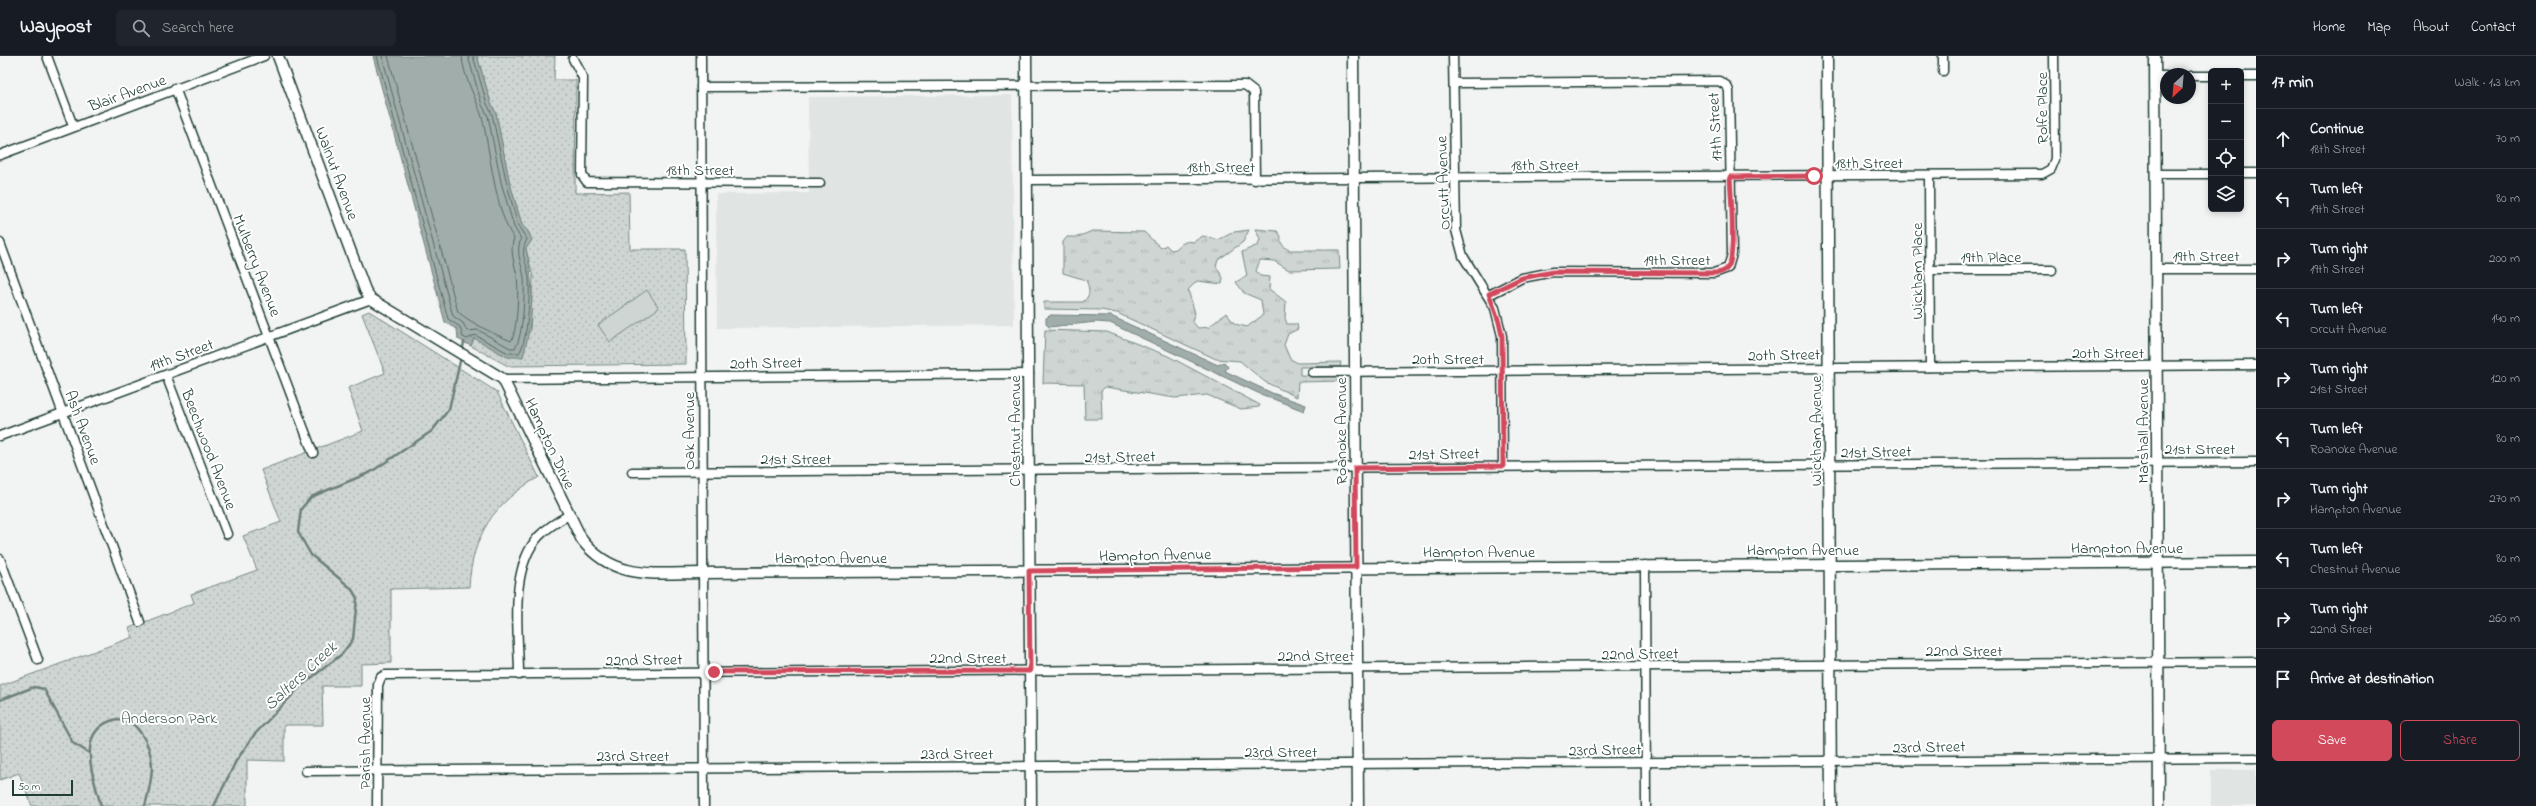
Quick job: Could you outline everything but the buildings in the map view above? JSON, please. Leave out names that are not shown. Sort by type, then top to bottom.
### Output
[{"type":"street","points":[[47,56],[73,126]]},
{"type":"street","name":"Blair Avenue","points":[[0,155],[73,126],[264,56]]},
{"type":"street","name":"Walnut Avenue","points":[[278,56],[365,290],[371,299]]},
{"type":"street","name":"Oak Avenue","points":[[701,56],[704,806]]},
{"type":"street","name":"Chestnut Avenue","points":[[1026,56],[1032,806]]},
{"type":"street","name":"Roanoke Avenue","points":[[1353,56],[1358,806]]},
{"type":"street","name":"Orcutt Avenue","points":[[1453,56],[1454,218],[1459,244],[1470,269],[1489,294],[1499,322],[1502,336],[1503,466]]},
{"type":"street","name":"Wickham Avenue","points":[[1827,56],[1831,806]]},
{"type":"street","points":[[1943,56],[1943,71]]},
{"type":"street","name":"Rolfe Place","points":[[2054,56],[2055,161]]},
{"type":"street","name":"Marshall Avenue","points":[[2155,56],[2159,806]]},
{"type":"street","name":"18th Street","points":[[572,59],[583,78],[582,175],[587,182],[820,183]]},
{"type":"street","points":[[2155,76],[2160,76]]},
{"type":"street","points":[[2196,76],[2208,76]]},
{"type":"street","points":[[2244,76],[2256,76]]},
{"type":"street","name":"17th Street","points":[[1454,83],[1719,81],[1723,83],[1729,91],[1730,177]]},
{"type":"street","points":[[701,87],[1252,85],[1254,92],[1255,180]]},
{"type":"street","name":"Mulberry Avenue","points":[[175,88],[313,452]]},
{"type":"street","name":"18th Street","points":[[1027,180],[1255,180],[2042,174],[2051,169],[2055,161]]},
{"type":"street","points":[[2244,174],[2256,173]]},
{"type":"street","points":[[2156,174],[2208,174]]},
{"type":"street","name":"Wickham Place","points":[[1930,176],[1930,367]]},
{"type":"street","name":"19th Street","points":[[1489,294],[1522,278],[1553,272],[1714,273],[1723,271],[1728,268],[1732,254],[1730,177]]},
{"type":"street","name":"Ash Avenue","points":[[0,243],[140,622]]},
{"type":"street","name":"19th Street","points":[[2156,269],[2256,269]]},
{"type":"street","name":"19th Place","points":[[1930,270],[2052,270]]},
{"type":"street","points":[[371,299],[503,379]]},
{"type":"street","name":"19th Street","points":[[0,436],[371,299]]},
{"type":"street","name":"20th Street","points":[[1312,372],[1502,372],[2256,365]]},
{"type":"street","name":"Beechwood Avenue","points":[[166,374],[227,534]]},
{"type":"street","name":"20th Street","points":[[503,379],[1029,374]]},
{"type":"street","name":"Hampton Drive","points":[[503,379],[569,515],[588,547],[614,566],[639,573],[702,573]]},
{"type":"street","name":"21st Street","points":[[632,472],[702,473],[1503,466],[2256,462]]},
{"type":"street","points":[[519,674],[518,585],[522,566],[539,537],[569,515]]},
{"type":"street","points":[[0,559],[38,660]]},
{"type":"street","name":"Hampton Avenue","points":[[702,573],[1356,567],[2256,562]]},
{"type":"street","points":[[1645,565],[1646,806]]},
{"type":"street","name":"22nd Street","points":[[379,680],[385,675],[2256,662]]},
{"type":"street","name":"Parish Avenue","points":[[377,806],[379,680]]},
{"type":"street","name":"23rd Street","points":[[306,771],[1357,766],[2256,758]]},
{"type":"shaded area","points":[[1012,95],[1014,325],[717,328],[716,194],[809,193],[808,97]]},
{"type":"shaded area","points":[[2211,770],[2256,770],[2256,806],[2211,806]]},
{"type":"green space","points":[[477,56],[555,56],[554,80],[576,80],[575,193],[629,192],[630,249],[685,249],[686,364],[508,366],[471,346],[474,338],[490,346],[530,332],[533,277],[526,249],[528,231],[522,225],[509,180],[496,113],[491,103]]},
{"type":"green space","points":[[1255,229],[1277,231],[1281,236],[1282,244],[1289,250],[1339,250],[1340,269],[1289,270],[1274,261],[1260,260],[1256,271],[1260,276],[1270,277],[1269,289],[1286,302],[1285,318],[1287,324],[1297,324],[1298,329],[1288,334],[1284,345],[1290,359],[1298,363],[1341,362],[1340,367],[1300,367],[1300,375],[1342,377],[1341,381],[1298,382],[1297,397],[1265,382],[1240,361],[1216,359],[1117,313],[1101,310],[1044,309],[1044,302],[1083,302],[1089,295],[1086,280],[1063,273],[1063,242],[1067,237],[1078,237],[1092,231],[1144,232],[1161,248],[1166,245],[1171,250],[1176,249],[1183,243],[1193,242],[1203,236],[1218,240],[1234,232],[1249,230],[1243,242],[1218,260],[1216,266],[1223,278],[1222,284],[1197,281],[1188,290],[1195,313],[1192,321],[1198,328],[1209,327],[1226,313],[1235,324],[1247,327],[1263,315],[1261,300],[1244,293],[1236,282],[1247,276],[1242,252],[1258,245],[1260,239]]},
{"type":"green space","points":[[647,290],[659,308],[610,342],[598,325]]},
{"type":"green space","name":"Anderson Park","points":[[369,311],[497,392],[539,477],[523,487],[510,498],[498,509],[488,522],[475,552],[469,587],[391,589],[391,663],[361,664],[361,686],[322,686],[323,725],[284,725],[284,761],[247,760],[247,806],[32,806],[19,773],[0,780],[0,686],[133,637],[129,628],[194,603],[191,594],[257,570],[243,536],[281,522],[261,470],[363,431],[348,388],[385,373],[362,314]]},
{"type":"green space","points":[[1045,330],[1107,332],[1168,356],[1260,405],[1259,407],[1241,409],[1207,395],[1175,398],[1105,387],[1101,391],[1102,419],[1085,419],[1084,384],[1043,383]]},
{"type":"water","points":[[373,56],[477,56],[491,103],[496,113],[509,180],[522,225],[528,231],[532,240],[526,249],[531,276],[532,303],[529,330],[523,357],[507,357],[474,338],[471,346],[458,339],[457,329],[445,322]]},
{"type":"water","points":[[1051,315],[1111,316],[1218,365],[1224,362],[1228,367],[1225,371],[1272,393],[1306,405],[1304,411],[1258,393],[1110,323],[1096,322],[1049,327],[1046,324],[1046,318]]},
{"type":"waterway","name":"Salters Creek","points":[[462,352],[464,342]]},
{"type":"waterway","name":"Salters Creek","points":[[214,806],[236,761],[254,735],[301,686],[342,654],[353,639],[357,598],[351,588],[311,555],[298,532],[301,509],[311,497],[371,472],[432,431],[449,409],[461,357]]},
{"type":"waterway","points":[[0,700],[34,687],[44,689],[73,743],[89,753]]},
{"type":"waterway","name":"Salters Creek","points":[[101,806],[91,768],[91,743],[95,733],[103,724],[117,719],[130,722],[136,727],[146,741],[149,750],[152,768],[150,787],[145,806]]},
{"type":"route","points":[[714,672],[1030,671],[1029,571],[1356,567],[1355,468],[1503,466],[1502,336],[1495,308],[1489,294],[1522,278],[1535,274],[1553,272],[1719,273],[1728,268],[1732,254],[1730,177],[1814,176]]}]
